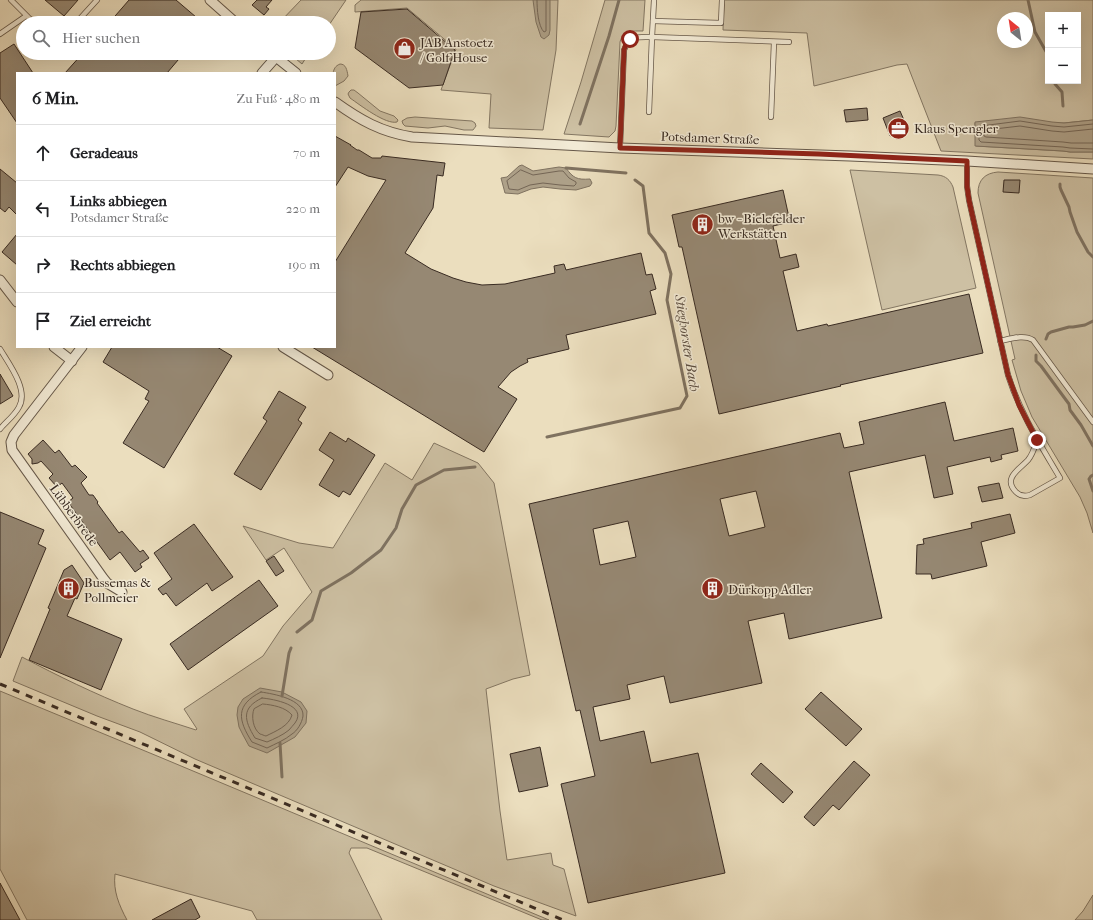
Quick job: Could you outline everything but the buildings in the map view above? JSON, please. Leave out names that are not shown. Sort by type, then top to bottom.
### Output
[{"type":"street","points":[[210,0],[228,16]]},
{"type":"street","points":[[263,72],[270,60]]},
{"type":"street","points":[[279,60],[295,72]]},
{"type":"street","name":"Potsdamer Straße","points":[[336,103],[354,116],[372,126],[392,133],[412,137],[620,148],[819,154],[967,161],[1068,167],[1093,170]]},
{"type":"street","points":[[0,280],[16,301]]},
{"type":"street","points":[[55,348],[72,361],[81,348]]},
{"type":"street","points":[[285,348],[328,375]]},
{"type":"street","name":"Lübberbrede","points":[[72,361],[12,438],[12,452],[103,578],[107,583],[122,592]]},
{"type":"lane","points":[[11,0],[26,16]]},
{"type":"lane","points":[[82,16],[97,0]]},
{"type":"lane","points":[[649,112],[654,0]]},
{"type":"lane","points":[[653,21],[721,23],[722,0]]},
{"type":"lane","points":[[0,34],[16,23]]},
{"type":"lane","points":[[620,148],[624,50],[630,39],[637,37],[652,37],[789,42]]},
{"type":"lane","points":[[771,117],[774,42]]},
{"type":"lane","points":[[967,161],[967,186],[969,200],[1008,375],[1023,414],[1060,478],[1026,497],[1016,493],[1011,482],[1014,472],[1029,458],[1037,440]]},
{"type":"lane","points":[[1000,341],[1023,338],[1033,340],[1093,422]]},
{"type":"lane","points":[[0,349],[18,380],[21,389],[21,401],[18,409],[0,429]]},
{"type":"shaded area","points":[[301,0],[346,0],[335,16],[286,16]]},
{"type":"shaded area","points":[[361,0],[558,0],[556,50],[543,130],[489,128],[491,94],[441,90],[456,49],[407,8],[355,12],[355,5]]},
{"type":"shaded area","points":[[605,0],[645,0],[643,31],[628,32],[623,35],[620,42],[615,131],[609,137],[564,134],[581,82]]},
{"type":"shaded area","points":[[724,0],[1093,0],[1093,120],[1064,123],[975,123],[976,146],[1093,152],[1093,159],[941,151],[907,64],[897,65],[814,86],[807,33],[723,30]]},
{"type":"shaded area","points":[[297,60],[305,60],[302,64]]},
{"type":"shaded area","points":[[342,64],[345,66],[348,76],[344,81],[336,85],[336,72],[333,72],[337,66]]},
{"type":"shaded area","points":[[351,90],[354,90],[380,111],[394,116],[398,120],[397,122],[380,118],[360,105],[350,98],[348,94]]},
{"type":"shaded area","points":[[415,117],[472,121],[476,126],[473,130],[464,130],[445,126],[428,128],[405,126],[403,124],[402,121],[407,118]]},
{"type":"shaded area","points":[[850,170],[938,175],[943,176],[951,182],[976,288],[882,310]]},
{"type":"shaded area","points":[[998,172],[1093,178],[1093,533],[1080,497],[1032,417],[1021,391],[1012,360],[1015,359],[978,193],[979,184],[983,178],[989,174]]},
{"type":"shaded area","points":[[434,443],[478,463],[494,483],[530,675],[513,679],[486,689],[507,860],[551,853],[553,865],[564,869],[576,916],[494,886],[195,759],[140,732],[13,681],[22,657],[119,703],[148,715],[196,730],[197,729],[184,709],[263,656],[283,626],[312,592],[284,548],[266,560],[243,526],[299,543],[333,548],[385,463],[412,480]]},
{"type":"shaded area","points":[[0,691],[549,920],[542,920],[367,848],[351,848],[349,853],[382,920],[257,920],[252,911],[115,874],[117,898],[127,920],[27,920],[0,869]]},
{"type":"shaded area","points":[[1093,895],[1093,920],[1075,920],[1083,911]]},
{"type":"water","points":[[533,0],[550,0],[550,30],[549,35],[544,39],[541,37],[536,22]]},
{"type":"water","points":[[1020,117],[1064,123],[1093,120],[1093,152],[975,146],[975,122]]},
{"type":"water","points":[[522,165],[533,171],[559,167],[566,168],[576,178],[590,179],[592,183],[590,186],[576,190],[543,187],[531,189],[518,194],[505,193],[501,178],[507,177]]},
{"type":"water","points":[[260,688],[282,692],[301,702],[307,711],[306,723],[295,737],[267,753],[249,746],[239,727],[237,715],[238,707],[243,699]]},
{"type":"waterway","name":"Stieghorster Bach","points":[[580,124],[609,36],[619,0]]},
{"type":"waterway","points":[[1028,0],[1035,32],[1045,50]]},
{"type":"waterway","points":[[1055,84],[1062,92],[1063,106]]},
{"type":"waterway","name":"Stieghorster Bach","points":[[566,168],[626,173]]},
{"type":"waterway","name":"Stieghorster Bach","points":[[547,437],[680,408],[687,396],[667,300],[671,274],[665,253],[649,233],[643,186],[635,180]]},
{"type":"waterway","points":[[1060,184],[1077,232],[1088,252],[1093,257]]},
{"type":"waterway","points":[[1046,339],[1048,334],[1051,332],[1069,327],[1085,325],[1093,321]]},
{"type":"waterway","points":[[1036,355],[1036,361],[1069,404],[1070,410],[1093,446]]},
{"type":"waterway","points":[[297,632],[312,620],[321,591],[351,573],[381,550],[396,528],[402,509],[416,485],[444,470],[475,467]]},
{"type":"waterway","points":[[1093,475],[1089,479],[1093,491]]},
{"type":"waterway","points":[[282,696],[291,648]]},
{"type":"waterway","points":[[280,743],[282,777]]},
{"type":"railway","points":[[0,684],[563,920]]},
{"type":"place","name":"JAB Anstoetz / Golf House","points":[[405,49]]},
{"type":"place","name":"Klaus Spengler","points":[[898,128]]},
{"type":"place","name":"bw - Bielefelder Werkstätten","points":[[703,225]]},
{"type":"place","name":"Bussemas & Pollmeier","points":[[69,589]]},
{"type":"place","name":"Dürkopp Adler","points":[[712,589]]},
{"type":"route","points":[[630,39],[624,50],[620,148],[819,154],[967,161],[967,186],[969,200],[1008,375],[1019,405],[1037,440]]}]
